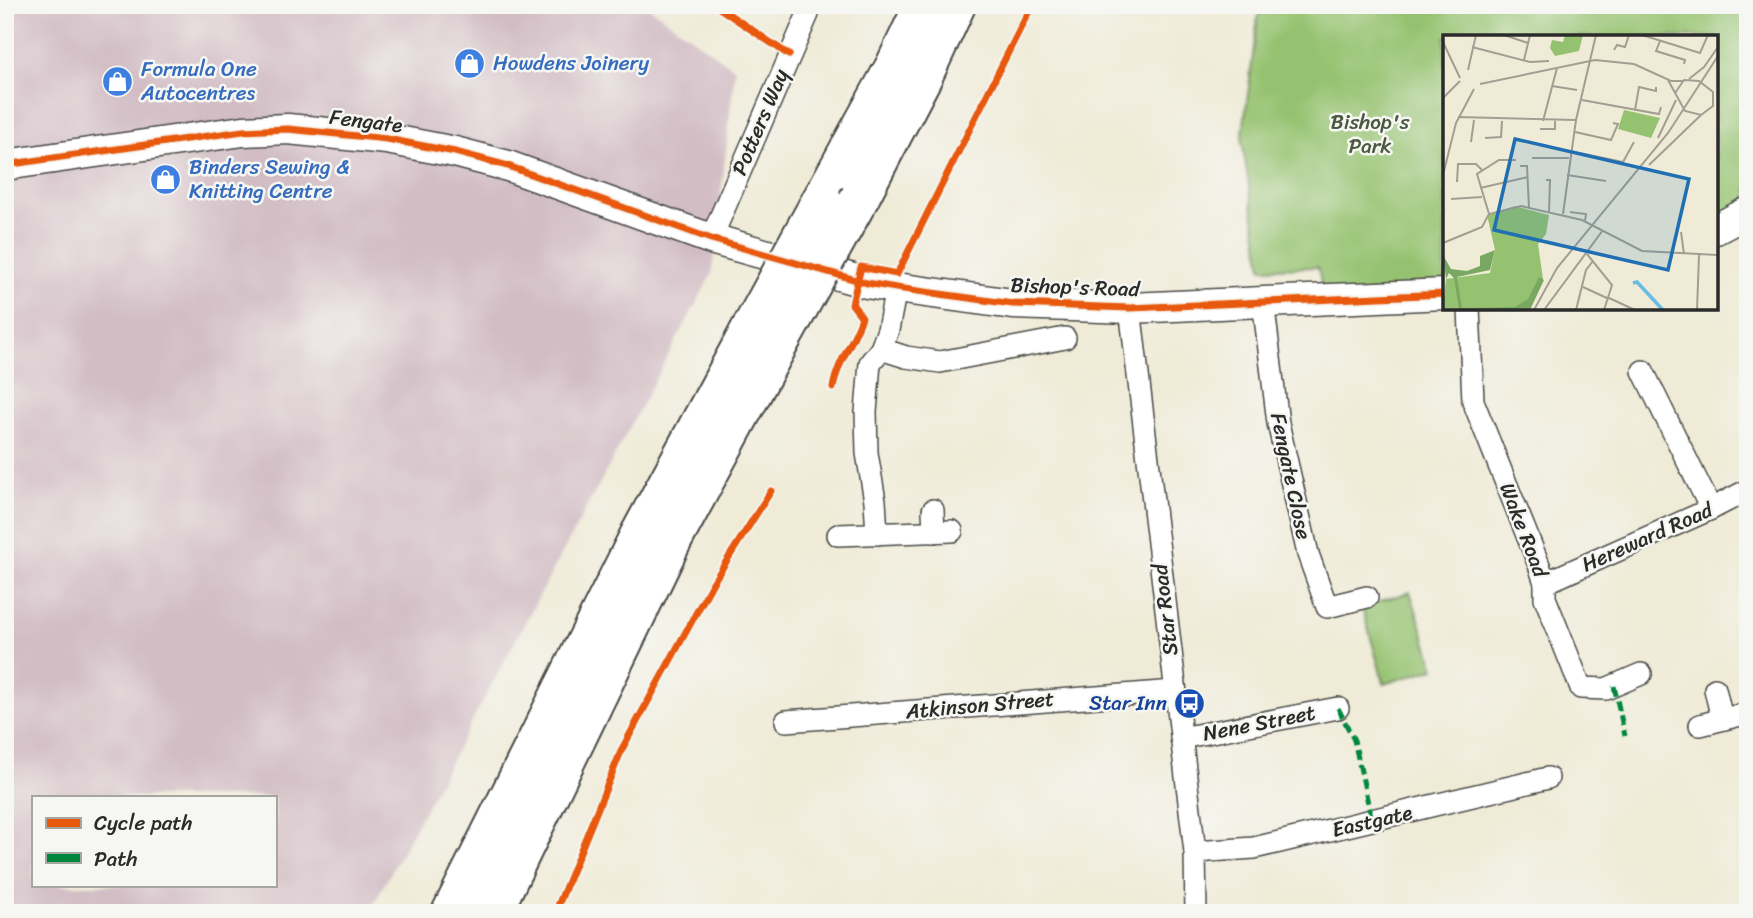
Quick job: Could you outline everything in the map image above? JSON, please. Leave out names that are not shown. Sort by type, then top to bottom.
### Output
[{"type":"highway","points":[[492,913],[670,545],[763,340],[822,199],[895,66],[924,5]]},
{"type":"highway","points":[[451,913],[639,536],[763,340],[860,198],[956,5]]},
{"type":"highway","points":[[444,913],[472,867]]},
{"type":"street","name":"Potters Way","points":[[711,239],[808,15],[809,5]]},
{"type":"street","name":"Fengate","points":[[5,165],[243,131],[288,129],[375,138],[455,152],[508,166],[711,239]]},
{"type":"street","points":[[1718,228],[1748,212]]},
{"type":"street","name":"Bishop's Road","points":[[711,239],[867,283],[1013,304],[1130,308],[1443,294]]},
{"type":"street","points":[[877,534],[867,453],[866,412],[870,363],[881,349],[888,330],[896,288]]},
{"type":"street","name":"Fengate Close","points":[[1263,301],[1278,424],[1308,554],[1326,607],[1367,597]]},
{"type":"street","name":"Star Road","points":[[1130,308],[1195,852],[1196,913]]},
{"type":"street","name":"Wake Road","points":[[1469,310],[1473,401],[1545,583],[1545,598],[1581,688],[1606,689],[1641,674]]},
{"type":"street","points":[[881,349],[906,357],[940,362],[1065,338]]},
{"type":"street","points":[[1643,371],[1710,509]]},
{"type":"street","name":"Hereward Road","points":[[1545,583],[1748,490]]},
{"type":"street","points":[[838,535],[943,531],[933,510]]},
{"type":"street","points":[[1715,689],[1722,719]]},
{"type":"street","name":"Atkinson Street","points":[[786,721],[1175,691]]},
{"type":"street","name":"Nene Street","points":[[1181,738],[1338,708]]},
{"type":"street","points":[[1700,724],[1748,713]]},
{"type":"street","name":"Eastgate","points":[[1195,852],[1254,848],[1548,778]]},
{"type":"shaded area","points":[[5,5],[646,5],[735,69],[712,274],[369,913],[5,913]]},
{"type":"green space","name":"Bishop's Park","points":[[1266,5],[1748,5],[1748,212],[1718,227],[1718,35],[1443,35],[1443,292],[1324,298],[1318,267],[1262,268],[1242,141],[1258,16]]},
{"type":"green space","points":[[1410,592],[1435,668],[1384,684],[1362,607]]},
{"type":"marked path","points":[[1614,686],[1625,736]]},
{"type":"marked path","points":[[1338,708],[1354,740],[1372,821]]},
{"type":"cycle path","points":[[715,5],[789,55]]},
{"type":"cycle path","points":[[833,388],[838,369],[862,317],[852,304],[861,267],[897,274],[1032,5]]},
{"type":"cycle path","points":[[5,165],[243,131],[288,129],[387,139],[455,152],[508,166],[711,239],[867,283],[896,288],[1013,304],[1130,308],[1443,294]]},
{"type":"cycle path","points":[[555,913],[622,749],[712,584],[771,491]]},
{"type":"place","name":"Howdens Joinery","points":[[470,63]]},
{"type":"place","name":"Formula One Autocentres","points":[[118,81]]},
{"type":"place","name":"Binders Sewing & Knitting Centre","points":[[166,179]]},
{"type":"place","name":"Star Inn","points":[[1190,703]]}]
